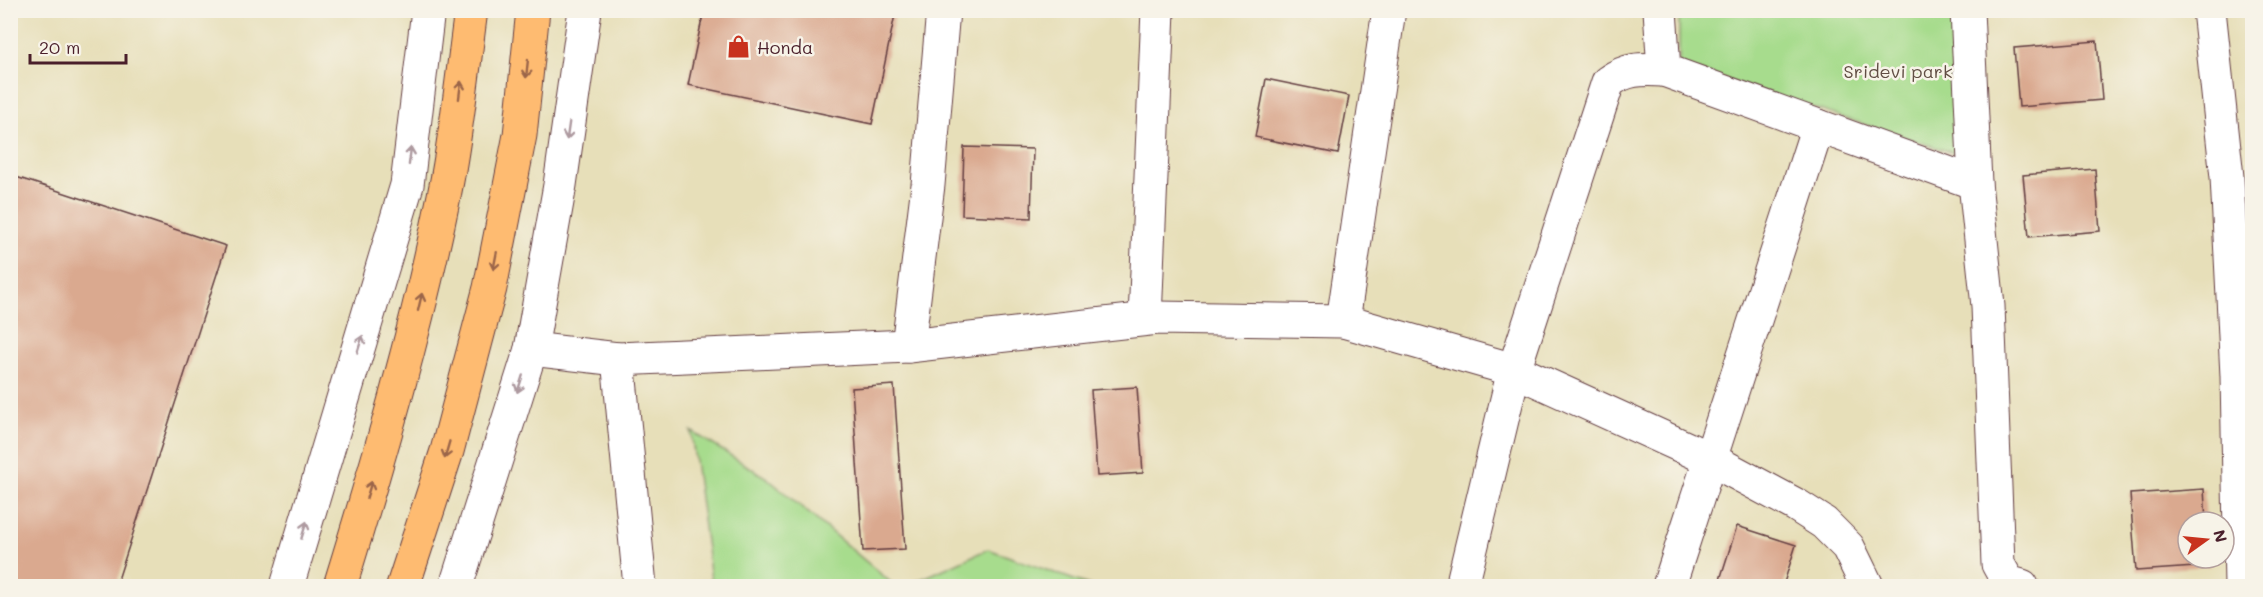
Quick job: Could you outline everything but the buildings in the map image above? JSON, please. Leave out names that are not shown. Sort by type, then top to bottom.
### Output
[{"type":"main road","points":[[340,586],[383,445],[420,304],[445,189],[471,10]]},
{"type":"main road","points":[[403,586],[447,451],[490,288],[520,135],[533,10]]},
{"type":"street","points":[[288,586],[407,185],[428,10]]},
{"type":"street","points":[[456,586],[531,349],[560,185],[585,10]]},
{"type":"street","points":[[908,346],[928,185],[943,10]]},
{"type":"street","points":[[1145,319],[1158,10]]},
{"type":"street","points":[[1343,321],[1389,10]]},
{"type":"street","points":[[1660,10],[1664,70]]},
{"type":"street","points":[[1967,10],[1975,183],[1988,306],[1998,564],[2008,582],[2022,586]]},
{"type":"street","points":[[2210,10],[2227,177],[2237,376],[2241,586]]},
{"type":"street","points":[[1464,578],[1514,370],[1608,82],[1621,72],[1640,69],[1664,70],[1975,183]]},
{"type":"street","points":[[1669,586],[1818,126]]},
{"type":"street","points":[[531,349],[618,359],[908,346],[1145,319],[1343,321],[1514,370],[1710,459],[1796,505],[1824,523],[1848,548],[1867,586]]},
{"type":"street","points":[[618,359],[640,586]]},
{"type":"green space","name":"Sridevi park","points":[[1679,11],[1955,11],[1966,157],[1679,65]]},
{"type":"green space","points":[[691,431],[767,478],[895,586],[712,586]]},
{"type":"green space","points":[[988,549],[1091,586],[906,586]]},
{"type":"place","name":"Honda","points":[[739,47]]}]
